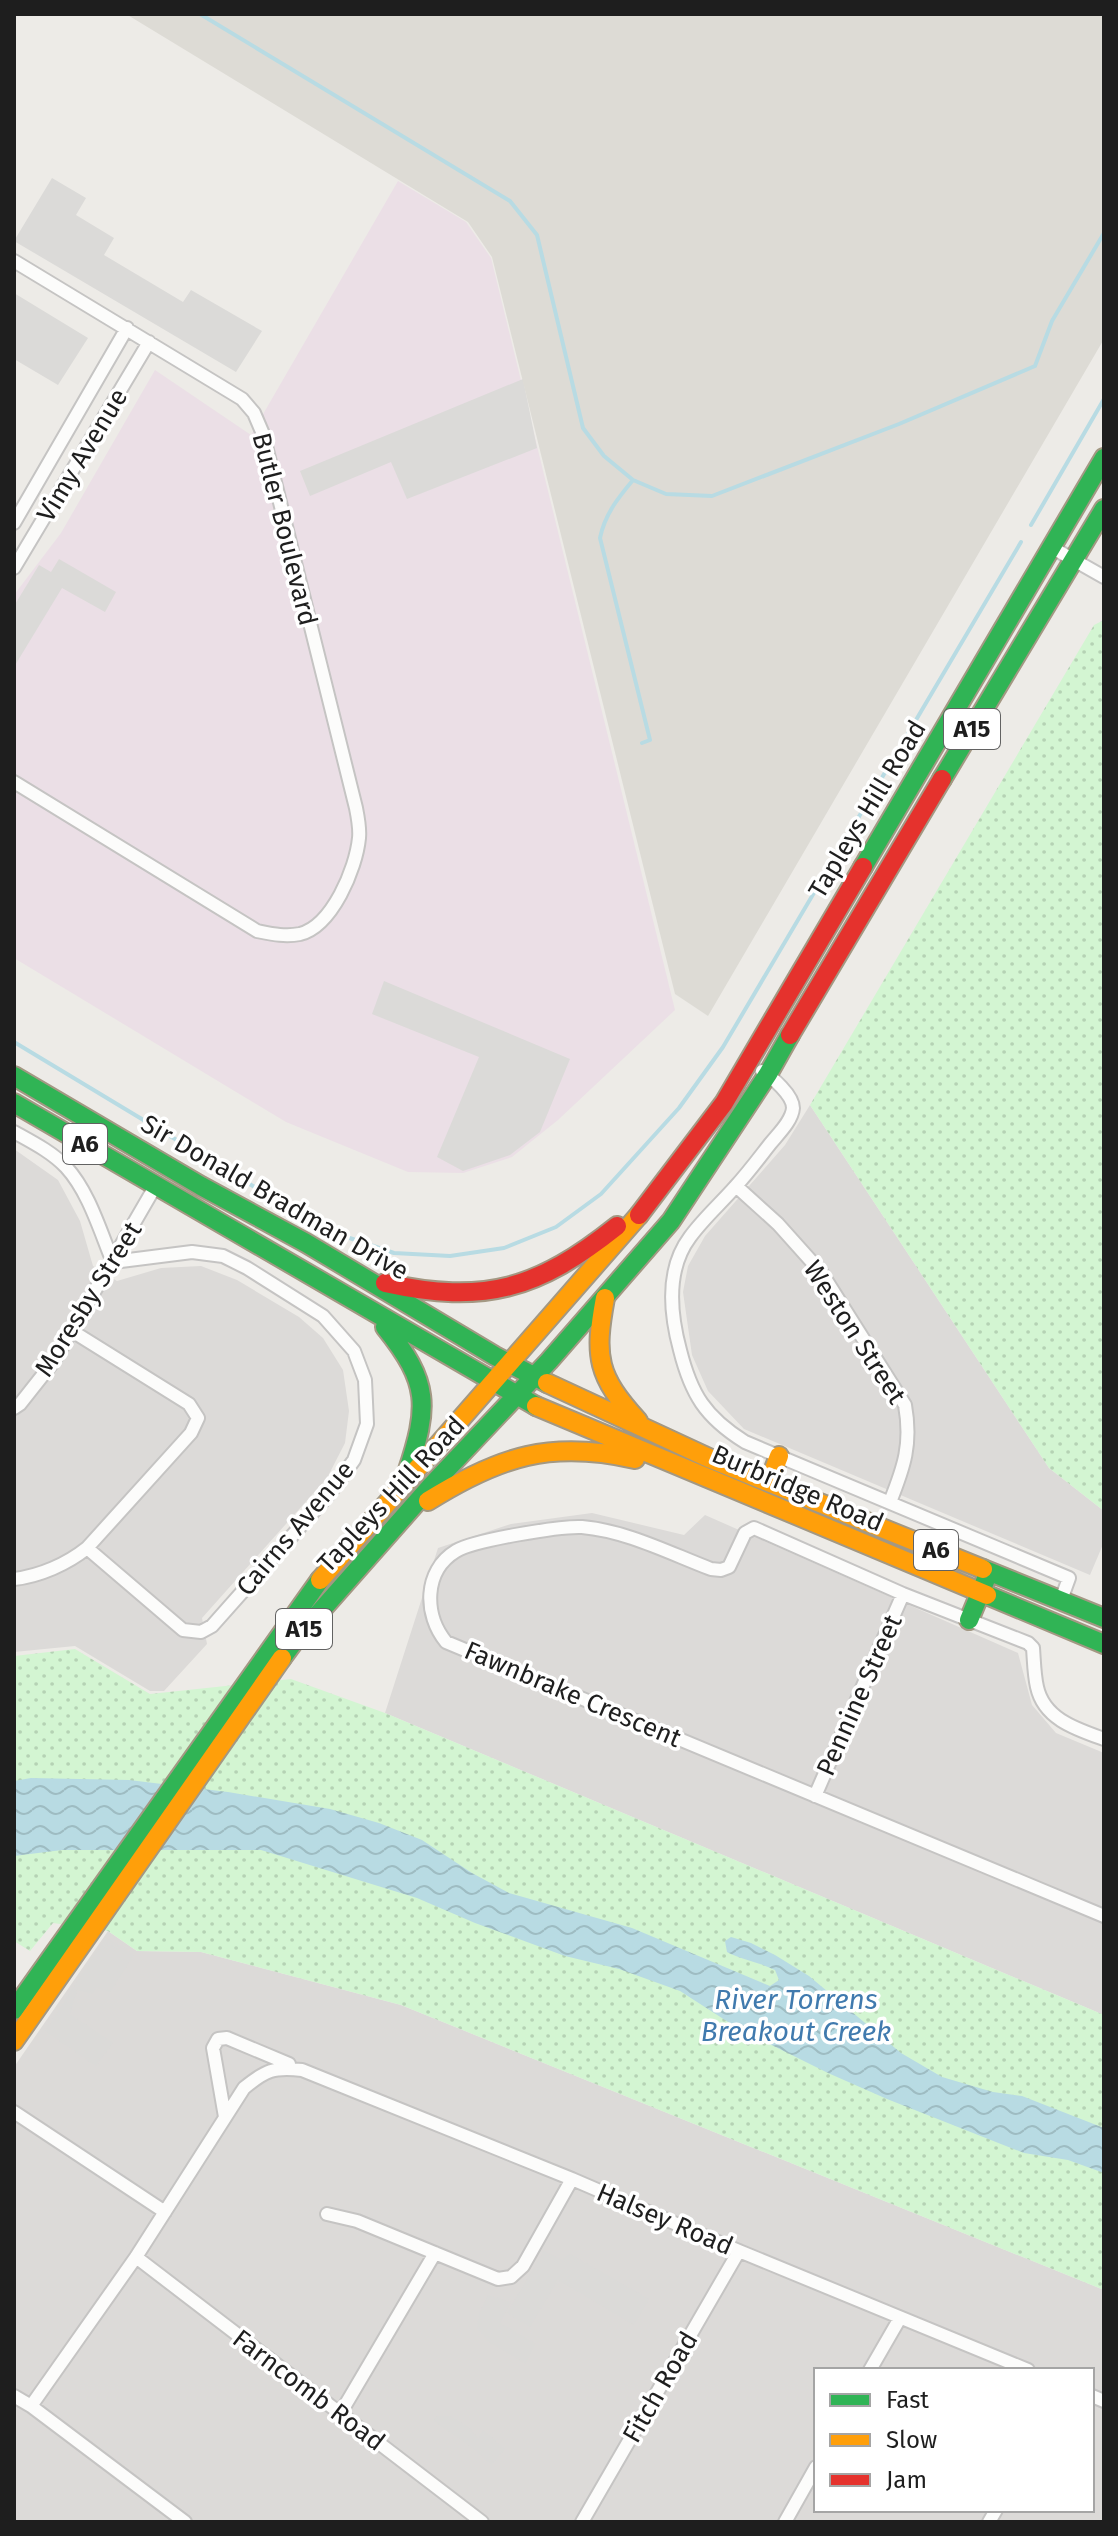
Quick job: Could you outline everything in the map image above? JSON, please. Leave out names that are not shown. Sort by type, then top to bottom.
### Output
[{"type":"main road","name":"Tapleys Hill Road","points":[[15,2036],[127,1880],[312,1590],[654,1198],[724,1103],[1104,458]]},
{"type":"main road","name":"Tapleys Hill Road","points":[[14,2010],[102,1887],[296,1639],[400,1520],[535,1377],[671,1221],[768,1074],[1104,509]]},
{"type":"main road","name":"Sir Donald Bradman Drive","points":[[14,1076],[510,1364]]},
{"type":"main road","name":"Sir Donald Bradman Drive","points":[[14,1103],[492,1384]]},
{"type":"main road","points":[[148,1154],[156,1185],[201,1186]]},
{"type":"main road","points":[[358,1275],[439,1294],[493,1291],[536,1278],[572,1261],[654,1198]]},
{"type":"main road","points":[[605,1298],[598,1335],[601,1369],[613,1393],[648,1431]]},
{"type":"main road","points":[[375,1315],[409,1357],[422,1387],[421,1436],[403,1484]]},
{"type":"main road","name":"A6","points":[[510,1364],[535,1377]]},
{"type":"main road","name":"Burbridge Road","points":[[535,1377],[648,1431],[1104,1618]]},
{"type":"main road","name":"A6","points":[[492,1384],[516,1397]]},
{"type":"main road","name":"Burbridge Road","points":[[516,1397],[1104,1644]]},
{"type":"main road","points":[[400,1520],[475,1473],[538,1453],[573,1449],[655,1464],[671,1463]]},
{"type":"main road","points":[[769,1482],[779,1456]]},
{"type":"main road","points":[[969,1620],[989,1572]]},
{"type":"street","name":"Butler Boulevard","points":[[14,261],[242,399],[254,413],[263,434],[356,808],[360,835],[353,864],[324,921],[302,933],[279,936],[257,931],[14,782]]},
{"type":"street","name":"Vimy Avenue","points":[[14,523],[127,328]]},
{"type":"street","name":"Vimy Avenue","points":[[14,568],[149,342]]},
{"type":"street","points":[[1051,547],[1104,577]]},
{"type":"street","points":[[736,1186],[783,1128],[792,1112],[793,1103],[768,1074],[747,1060]]},
{"type":"street","points":[[14,1132],[56,1158],[79,1183],[113,1262]]},
{"type":"street","name":"Moresby Street","points":[[14,1408],[54,1361],[156,1185]]},
{"type":"street","name":"Burbridge Road","points":[[736,1186],[687,1240],[675,1272],[671,1304],[685,1371],[708,1414],[745,1442],[1069,1578],[1061,1600]]},
{"type":"street","name":"Weston Street","points":[[736,1186],[778,1224],[821,1272],[905,1405],[909,1427],[908,1447],[890,1502]]},
{"type":"street","name":"Cairns Avenue","points":[[87,1548],[183,1630],[201,1632],[212,1626],[330,1493],[354,1460],[367,1424],[365,1380],[354,1351],[323,1316],[298,1300],[223,1256],[192,1252],[113,1262]]},
{"type":"street","points":[[14,1579],[30,1577],[74,1558],[87,1548],[191,1433],[198,1418],[189,1404],[72,1331]]},
{"type":"street","name":"Fawnbrake Crescent","points":[[1104,1739],[1067,1725],[1046,1708],[1037,1688],[1033,1648],[1028,1643],[903,1594],[754,1528],[745,1533],[729,1567],[721,1570],[711,1569],[617,1533],[580,1527],[545,1530],[464,1547],[444,1561],[430,1590],[432,1619],[446,1642],[1104,1916]]},
{"type":"street","name":"Pennine Street","points":[[815,1796],[903,1594]]},
{"type":"street","name":"Halsey Road","points":[[225,2117],[213,2048],[218,2039],[227,2038],[1023,2368]]},
{"type":"street","name":"Halsey Road","points":[[31,2406],[136,2257],[244,2088],[263,2073],[278,2068],[302,2070]]},
{"type":"street","points":[[14,2112],[165,2212]]},
{"type":"street","points":[[327,2214],[357,2221],[498,2279],[511,2277],[523,2266],[572,2179]]},
{"type":"street","name":"Fitch Road","points":[[584,2522],[739,2251]]},
{"type":"street","points":[[340,2414],[435,2253]]},
{"type":"street","name":"Farncomb Road","points":[[136,2257],[482,2522]]},
{"type":"street","points":[[871,2368],[900,2318]]},
{"type":"street","points":[[14,2396],[185,2522]]},
{"type":"street","points":[[785,2522],[814,2471]]},
{"type":"shaded area","points":[[126,14],[1104,14],[1104,339],[708,1016],[675,994],[492,257],[468,222]]},
{"type":"shaded area","points":[[52,178],[86,198],[76,215],[114,238],[104,255],[183,302],[191,290],[262,331],[236,372],[14,241]]},
{"type":"shaded area","points":[[398,181],[466,222],[491,258],[675,1010],[558,1120],[512,1157],[463,1173],[408,1172],[286,1122],[14,958],[14,595],[61,533],[155,370],[251,435]]},
{"type":"shaded area","points":[[14,293],[88,338],[58,385],[14,359]]},
{"type":"shaded area","points":[[523,379],[537,448],[407,499],[391,462],[310,496],[300,471]]},
{"type":"shaded area","points":[[59,559],[116,592],[105,612],[62,588],[14,667],[14,606],[39,565],[51,572]]},
{"type":"shaded area","points":[[384,981],[570,1059],[540,1132],[510,1155],[463,1171],[437,1157],[479,1057],[372,1014]]},
{"type":"shaded area","points":[[810,1105],[1049,1468],[1104,1511],[1104,1542],[1090,1575],[744,1429],[708,1391],[692,1355],[683,1292],[688,1266],[705,1236],[785,1145]]},
{"type":"shaded area","points":[[14,1149],[58,1180],[80,1221],[93,1266],[117,1281],[161,1268],[201,1266],[237,1280],[299,1317],[323,1338],[343,1370],[349,1411],[345,1443],[327,1478],[202,1618],[207,1644],[164,1691],[150,1691],[75,1646],[14,1652]]},
{"type":"shaded area","points":[[592,1513],[684,1535],[705,1515],[1018,1653],[1032,1705],[1056,1733],[1104,1753],[1104,2015],[385,1713],[438,1548],[511,1524]]},
{"type":"shaded area","points":[[108,1931],[137,1951],[201,1952],[401,2005],[1104,2290],[1104,2522],[14,2522],[14,2067]]},
{"type":"shaded area","points":[[106,1937],[134,1955],[110,1992],[96,1988],[93,1994],[77,1990],[70,2014],[113,2043],[96,2066],[45,2031]]},
{"type":"shaded area","points":[[544,2251],[562,2260],[570,2254],[649,2299],[634,2325],[558,2280],[530,2327],[507,2313]]},
{"type":"shaded area","points":[[488,2295],[511,2302],[500,2323],[536,2344],[526,2364],[489,2342],[477,2328],[479,2314]]},
{"type":"shaded area","points":[[438,2416],[450,2416],[471,2429],[478,2439],[483,2430],[505,2449],[491,2465],[433,2420]]},
{"type":"green space","points":[[1104,620],[1104,1511],[1049,1468],[810,1105],[1094,625]]},
{"type":"green space","points":[[75,1649],[150,1694],[291,1679],[385,1713],[1104,2015],[1104,2290],[401,2005],[201,1952],[137,1951],[108,1931],[53,1923],[30,1951],[14,1941],[14,1656]]},
{"type":"water","name":"River Torrens Breakout Creek","points":[[31,1778],[129,1780],[330,1809],[422,1840],[509,1893],[632,1928],[770,1986],[779,1980],[775,1970],[727,1952],[725,1941],[731,1937],[751,1943],[809,1976],[901,2053],[942,2077],[993,2092],[1022,2096],[1104,2128],[1104,2173],[1068,2160],[1024,2153],[887,2099],[739,2029],[680,1991],[619,1969],[565,1956],[417,1898],[261,1850],[62,1850],[14,1856],[14,1781]]},
{"type":"waterway","points":[[200,14],[510,201],[537,235],[583,428],[604,456],[633,480],[666,494],[712,496],[899,424],[1035,366],[1052,321],[1104,233]]},
{"type":"waterway","points":[[1031,525],[1104,399]]},
{"type":"waterway","points":[[633,480],[609,514],[600,538],[650,740],[642,743]]},
{"type":"waterway","points":[[14,1042],[326,1230],[394,1253],[450,1256],[504,1248],[556,1227],[601,1194],[679,1108],[723,1047],[1021,542]]},
{"type":"traffic: fast","points":[[863,867],[1104,458]]},
{"type":"traffic: fast","points":[[942,779],[1104,509]]},
{"type":"traffic: fast","points":[[282,1658],[431,1486],[549,1361],[671,1221],[768,1074],[790,1035]]},
{"type":"traffic: fast","points":[[14,1076],[201,1186],[306,1243],[495,1356],[547,1383]]},
{"type":"traffic: fast","points":[[14,1103],[536,1406]]},
{"type":"traffic: fast","points":[[385,1327],[411,1364],[421,1396],[419,1430],[407,1473]]},
{"type":"traffic: fast","points":[[983,1569],[1104,1618]]},
{"type":"traffic: fast","points":[[969,1620],[986,1579]]},
{"type":"traffic: fast","points":[[14,2010],[320,1580]]},
{"type":"traffic: fast","points":[[987,1595],[1104,1644]]},
{"type":"traffic: slow","points":[[320,1580],[639,1215]]},
{"type":"traffic: slow","points":[[605,1298],[600,1336],[602,1365],[614,1391],[638,1421]]},
{"type":"traffic: slow","points":[[547,1383],[711,1459],[983,1569]]},
{"type":"traffic: slow","points":[[536,1406],[987,1595]]},
{"type":"traffic: slow","points":[[428,1501],[479,1473],[527,1456],[577,1451],[635,1459]]},
{"type":"traffic: slow","points":[[769,1482],[779,1456]]},
{"type":"traffic: slow","points":[[14,2041],[282,1658]]},
{"type":"traffic: jam","points":[[790,1035],[942,779]]},
{"type":"traffic: jam","points":[[639,1215],[724,1103],[863,867]]},
{"type":"traffic: jam","points":[[385,1283],[452,1292],[509,1286],[561,1265],[617,1226]]}]
